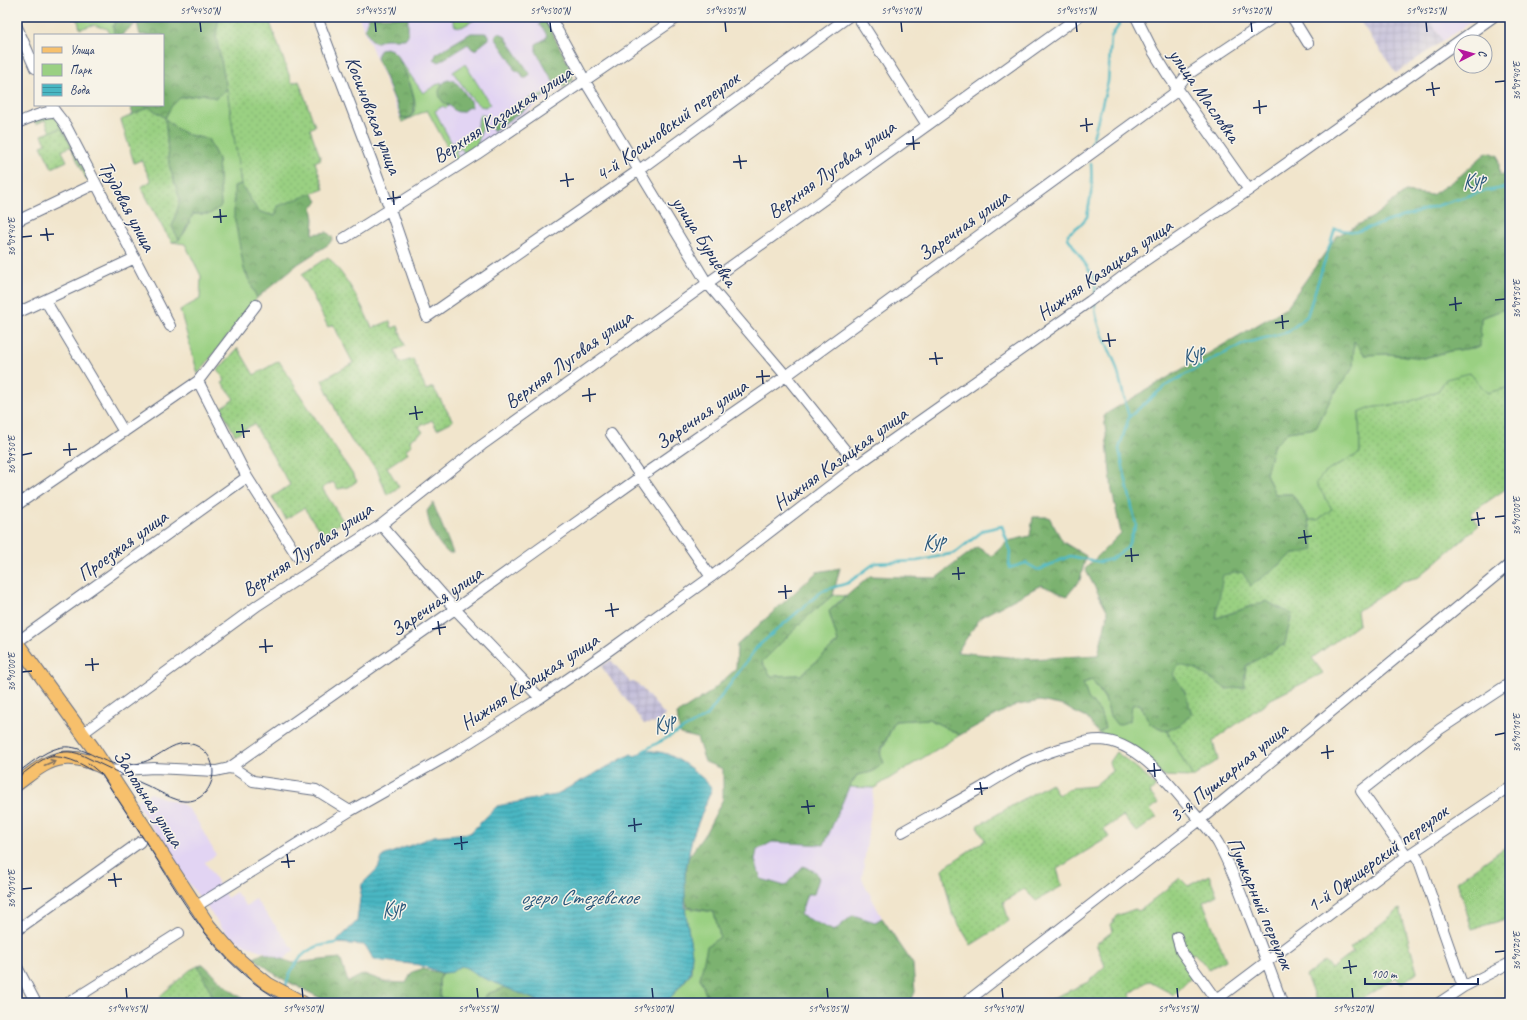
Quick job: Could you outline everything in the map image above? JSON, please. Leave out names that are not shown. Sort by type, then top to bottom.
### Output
[{"type":"main road","name":"Запольная улица","points":[[18,646],[83,733],[195,907],[219,939],[252,971],[268,984],[303,1003]]},
{"type":"main road","points":[[17,784],[48,763],[59,760],[83,760],[94,763],[108,771]]},
{"type":"street","name":"Косиновская улица","points":[[317,17],[390,209],[428,317]]},
{"type":"street","name":"улица Бурцевка","points":[[550,17],[585,81],[707,283],[786,376],[857,465]]},
{"type":"street","name":"Верхняя Казацкая улица","points":[[343,239],[477,154],[678,17]]},
{"type":"street","name":"4-й Косиновский переулок","points":[[428,317],[639,170],[848,17]]},
{"type":"street","points":[[858,17],[927,125]]},
{"type":"street","name":"Верхняя Луговая улица","points":[[83,733],[258,605],[381,524],[482,445],[1078,17]]},
{"type":"street","name":"улица Масловка","points":[[1136,17],[1153,51],[1249,190]]},
{"type":"street","name":"Заречная улица","points":[[108,771],[154,768],[216,771],[229,768],[640,477],[786,376],[1173,94],[1187,76],[1274,17]]},
{"type":"street","points":[[1292,17],[1308,43]]},
{"type":"street","name":"Нижняя Казацкая улица","points":[[195,907],[350,811],[451,754],[540,698],[711,577],[857,465],[1090,302],[1134,268],[1249,190],[1493,17]]},
{"type":"street","points":[[18,31],[34,66]]},
{"type":"street","points":[[17,123],[49,112],[52,109]]},
{"type":"street","name":"Трудовая улица","points":[[52,109],[66,126],[170,326]]},
{"type":"street","points":[[17,221],[95,184]]},
{"type":"street","points":[[17,313],[135,258]]},
{"type":"street","points":[[45,300],[124,432]]},
{"type":"street","points":[[17,505],[198,381],[256,305]]},
{"type":"street","points":[[198,381],[247,476],[297,556]]},
{"type":"street","points":[[611,434],[711,577]]},
{"type":"street","name":"Проезжая улица","points":[[18,646],[247,476]]},
{"type":"street","points":[[381,524],[455,609],[540,698]]},
{"type":"street","name":"3-я Пушкарная улица","points":[[965,1003],[1200,820],[1510,564]]},
{"type":"street","points":[[1463,987],[1419,861],[1410,854],[1361,791],[1440,730],[1510,683]]},
{"type":"street","name":"Пушкарный переулок","points":[[902,832],[981,788],[1019,764],[1060,748],[1084,742],[1100,740],[1115,742],[1128,748],[1146,761],[1166,779],[1200,820],[1207,826],[1218,843],[1239,890],[1282,1003]]},
{"type":"street","points":[[229,768],[235,769],[253,781],[316,790],[350,811]]},
{"type":"street","name":"1-й Офицерский переулок","points":[[1214,1002],[1266,961],[1410,854],[1510,787]]},
{"type":"street","points":[[17,930],[140,842]]},
{"type":"street","points":[[68,1003],[179,933]]},
{"type":"street","points":[[1178,937],[1181,951],[1214,1002]]},
{"type":"street","points":[[1439,1003],[1463,987],[1510,963]]},
{"type":"street","points":[[17,967],[36,1003]]},
{"type":"shaded area","points":[[359,17],[538,17],[573,81],[455,161],[427,110],[402,122]]},
{"type":"shaded area","points":[[1357,17],[1428,17],[1443,41],[1396,73]]},
{"type":"shaded area","points":[[1428,17],[1479,17],[1453,34],[1443,41]]},
{"type":"shaded area","points":[[611,660],[630,682],[632,681],[639,685],[665,715],[658,723],[644,724],[601,666]]},
{"type":"shaded area","points":[[849,787],[874,788],[862,879],[882,918],[875,922],[853,915],[834,931],[800,915],[807,894],[814,894],[819,879],[803,867],[785,886],[761,879],[755,860],[757,850],[772,842],[824,845]]},
{"type":"shaded area","points":[[150,793],[184,805],[195,817],[216,855],[205,862],[227,898],[236,892],[246,906],[255,899],[294,950],[283,960],[232,939],[222,928],[183,875],[135,801]]},
{"type":"green space","points":[[77,17],[118,17],[113,26],[114,34],[109,34],[108,29],[93,25],[80,29]]},
{"type":"green space","points":[[118,17],[219,17],[216,36],[227,89],[216,98],[203,94],[180,98],[171,107],[165,118],[149,107],[133,115],[130,106],[164,106],[164,34],[140,34],[137,23],[123,34],[114,34],[113,26]]},
{"type":"green space","points":[[219,17],[268,17],[292,83],[299,81],[315,126],[310,129],[321,159],[315,162],[324,189],[278,206],[275,216],[258,211],[241,184],[227,89],[216,36]]},
{"type":"green space","points":[[369,17],[407,17],[408,35],[405,39],[384,39],[376,43],[372,41],[365,28]]},
{"type":"green space","points":[[451,17],[479,17],[462,27],[455,26]]},
{"type":"green space","points":[[541,21],[545,21],[548,25],[573,73],[572,81],[564,87],[554,83],[536,51],[536,44],[545,39],[547,36],[543,28],[539,25]]},
{"type":"green space","points":[[471,33],[485,33],[489,35],[489,39],[475,50],[468,44],[439,62],[434,59],[437,53]]},
{"type":"green space","points":[[498,33],[504,35],[530,74],[527,78],[523,78],[521,73],[514,69],[511,61],[496,39],[495,36]]},
{"type":"green space","points":[[386,48],[392,50],[396,54],[414,97],[413,113],[408,118],[402,118],[377,58],[381,49]]},
{"type":"green space","points":[[399,59],[423,93],[441,82],[440,96],[444,102],[450,105],[446,108],[443,106],[435,111],[452,144],[476,130],[480,114],[485,116],[477,146],[465,154],[461,148],[455,152],[459,158],[455,161],[427,110],[402,122],[400,117],[406,118],[412,115],[415,110],[415,103],[414,95]]},
{"type":"green space","points":[[465,64],[490,104],[485,107],[480,106],[472,99],[453,72]]},
{"type":"green space","points":[[448,80],[453,80],[459,86],[468,97],[472,107],[467,108],[462,112],[458,112],[443,102],[439,93],[442,84]]},
{"type":"green space","points":[[227,89],[241,184],[234,186],[244,269],[257,298],[198,374],[180,310],[200,299],[201,276],[185,244],[172,242],[183,235],[193,214],[210,214],[221,206],[218,159],[208,139],[180,131],[165,118],[171,107],[180,98],[203,94],[216,98]]},
{"type":"green space","points":[[545,93],[546,95],[493,131],[492,125],[508,114],[511,110],[531,98]]},
{"type":"green space","points":[[149,107],[165,118],[169,165],[180,200],[172,227],[179,240],[172,242],[141,187],[151,181],[141,160],[134,163],[121,120]]},
{"type":"green space","points":[[52,116],[58,119],[89,179],[87,180],[61,128],[50,132],[45,120],[36,124],[34,120]]},
{"type":"green space","points":[[165,118],[184,133],[208,139],[218,159],[221,206],[210,214],[193,214],[179,240],[172,227],[180,200],[169,165]]},
{"type":"green space","points":[[61,128],[71,146],[62,151],[67,161],[52,168],[41,146],[46,144],[42,135]]},
{"type":"green space","points":[[1487,152],[1498,155],[1500,175],[1510,173],[1510,308],[1481,318],[1480,347],[1450,351],[1424,358],[1388,354],[1365,355],[1354,341],[1353,368],[1331,398],[1316,428],[1288,432],[1273,447],[1266,474],[1275,494],[1292,494],[1309,520],[1314,551],[1292,555],[1251,586],[1219,601],[1216,618],[1266,601],[1292,614],[1285,644],[1246,666],[1244,687],[1227,689],[1196,669],[1174,674],[1186,694],[1192,714],[1180,725],[1167,731],[1150,724],[1140,704],[1132,705],[1130,721],[1117,725],[1110,716],[1105,698],[1092,680],[1083,683],[1088,698],[1100,712],[1105,727],[1099,734],[1087,718],[1064,706],[1040,701],[1013,706],[960,735],[929,719],[895,721],[880,752],[884,763],[872,772],[857,775],[849,787],[824,845],[772,842],[757,850],[755,860],[761,879],[785,886],[803,866],[816,872],[819,878],[814,894],[807,894],[800,915],[834,931],[853,915],[875,922],[882,918],[913,964],[915,992],[910,1003],[709,1003],[700,978],[707,946],[720,937],[714,912],[687,907],[683,886],[688,858],[706,832],[723,799],[723,769],[705,762],[697,738],[680,734],[677,714],[708,694],[736,669],[737,645],[817,572],[840,568],[833,595],[809,615],[762,662],[771,676],[801,675],[838,642],[829,611],[870,576],[936,578],[977,547],[992,556],[1008,541],[1030,536],[1033,517],[1049,517],[1063,542],[1086,556],[1080,580],[1067,596],[1041,585],[981,617],[957,652],[1030,659],[1098,655],[1108,612],[1085,569],[1121,533],[1112,491],[1104,415],[1286,308],[1337,236],[1373,217],[1405,192],[1432,195],[1460,176]]},
{"type":"green space","points":[[241,184],[258,211],[275,216],[277,206],[312,193],[318,201],[312,208],[314,219],[313,234],[327,232],[333,238],[329,244],[298,264],[257,298],[244,269],[234,216],[234,186]]},
{"type":"green space","points":[[328,257],[342,274],[353,291],[372,328],[390,321],[392,328],[398,326],[405,346],[395,350],[400,363],[413,359],[426,390],[433,387],[453,421],[437,429],[432,420],[419,427],[423,432],[410,440],[412,445],[406,449],[408,453],[387,467],[399,487],[387,495],[378,472],[371,462],[352,442],[344,428],[322,380],[353,363],[333,324],[328,327],[302,274]]},
{"type":"green space","points":[[1510,308],[1510,387],[1487,393],[1446,379],[1438,391],[1406,403],[1369,408],[1359,412],[1360,453],[1324,473],[1332,509],[1318,520],[1309,520],[1292,494],[1275,494],[1266,474],[1273,447],[1288,432],[1316,428],[1331,398],[1353,368],[1354,340],[1365,355],[1388,354],[1424,358],[1450,351],[1479,347],[1481,318]]},
{"type":"green space","points":[[238,348],[254,375],[279,361],[357,481],[349,487],[338,489],[333,482],[322,488],[343,521],[323,535],[304,508],[286,519],[272,497],[290,485],[254,424],[235,435],[221,408],[234,399],[222,383],[225,381],[218,370]]},
{"type":"green space","points":[[1470,373],[1487,393],[1510,387],[1510,486],[1471,513],[1479,525],[1419,577],[1403,581],[1357,611],[1359,624],[1312,658],[1323,673],[1271,699],[1213,741],[1218,760],[1193,777],[1167,731],[1180,725],[1192,714],[1186,694],[1173,674],[1179,665],[1196,669],[1227,689],[1244,687],[1246,666],[1285,644],[1292,614],[1266,601],[1216,618],[1223,575],[1242,572],[1251,586],[1292,555],[1314,550],[1309,520],[1318,520],[1332,509],[1316,483],[1324,473],[1360,453],[1359,412],[1369,408],[1406,403],[1438,391],[1446,379]]},
{"type":"green space","points":[[433,503],[453,553],[448,553],[444,549],[431,529],[427,511]]},
{"type":"green space","points":[[833,595],[845,596],[829,611],[838,642],[801,675],[771,676],[762,662],[809,615]]},
{"type":"green space","points":[[1092,680],[1105,699],[1110,716],[1131,705],[1141,704],[1150,724],[1167,731],[1193,777],[1163,776],[1114,739],[1099,734],[1105,727],[1100,712],[1088,698],[1083,683]]},
{"type":"green space","points":[[929,719],[960,735],[874,788],[849,787],[857,775],[872,772],[895,721]]},
{"type":"green space","points":[[1116,752],[1138,769],[1156,786],[1150,793],[1158,803],[1150,810],[1157,817],[1137,832],[1123,816],[1104,829],[1109,837],[1057,869],[1062,886],[1036,901],[1024,889],[1003,902],[1009,921],[971,945],[952,913],[942,869],[985,840],[977,826],[1051,783],[1058,795],[1071,788],[1094,786],[1112,771],[1109,762]]},
{"type":"green space","points":[[1510,844],[1510,918],[1472,929],[1457,881]]},
{"type":"green space","points":[[1209,875],[1217,895],[1203,902],[1226,960],[1209,969],[1194,953],[1184,959],[1192,977],[1174,995],[1148,981],[1130,994],[1133,1003],[1043,1003],[1088,982],[1105,966],[1096,944],[1113,931],[1111,925],[1116,916],[1135,909],[1139,911],[1180,878],[1188,886]]},
{"type":"green space","points":[[685,908],[714,912],[720,937],[700,978],[709,1003],[666,1003],[691,974],[692,954]]},
{"type":"green space","points":[[1400,909],[1417,972],[1401,984],[1396,977],[1362,999],[1363,1003],[1317,1003],[1306,976],[1325,961],[1331,969],[1353,952],[1350,948]]},
{"type":"green space","points":[[264,953],[293,963],[340,958],[348,982],[364,974],[386,982],[406,983],[412,972],[422,969],[442,973],[439,980],[440,998],[457,999],[464,1003],[330,1003],[279,977],[254,958]]},
{"type":"green space","points":[[203,964],[232,991],[253,1003],[204,1003],[214,999],[198,966]]},
{"type":"green space","points":[[198,966],[214,999],[204,1003],[165,1003],[160,996],[190,970]]},
{"type":"green space","points":[[460,966],[465,967],[481,977],[506,987],[487,994],[481,1003],[464,1003],[457,999],[440,998],[439,980],[442,973],[452,972]]},
{"type":"green space","points":[[506,987],[537,1000],[536,1003],[481,1003],[487,994]]},
{"type":"water","name":"озеро Стезевское","points":[[645,750],[667,754],[679,760],[708,783],[712,788],[692,838],[685,874],[685,908],[692,954],[690,974],[666,1003],[543,1003],[481,977],[465,967],[460,966],[452,972],[442,973],[420,965],[374,960],[365,945],[335,943],[357,921],[362,884],[378,868],[383,856],[434,836],[470,833],[497,806],[555,795],[631,754],[635,756]]},
{"type":"waterway","points":[[1091,145],[1108,82],[1111,37],[1119,25],[1117,17]]},
{"type":"waterway","points":[[1091,163],[1092,188],[1087,217],[1080,225],[1068,234],[1068,238],[1096,280],[1095,293]]},
{"type":"waterway","name":"Кур","points":[[643,751],[707,716],[757,647],[822,591],[848,583],[875,563],[917,561],[955,553],[984,530],[1002,526],[1010,550],[1009,568],[1026,563],[1038,570],[1070,556],[1100,562],[1111,559],[1127,548],[1136,525],[1119,449],[1129,417],[1165,386],[1213,359],[1246,343],[1288,332],[1307,316],[1335,229],[1355,232],[1480,192],[1510,187]]},
{"type":"waterway","points":[[1095,302],[1099,325],[1115,363],[1129,417]]},
{"type":"waterway","name":"Кур","points":[[285,989],[295,964],[304,954],[321,945],[338,942]]},
{"type":"tram line","points":[[17,773],[42,755],[58,748],[73,748],[109,762],[119,765],[128,765],[147,761],[175,745],[183,743],[199,747],[207,754],[212,763],[213,773],[211,783],[206,791],[199,798],[189,801],[178,800],[170,797],[73,752],[64,752],[47,757],[17,778]]},
{"type":"tram line","points":[[50,757],[60,757],[72,760],[91,770]]},
{"type":"tram line","points":[[88,763],[101,774],[198,924],[212,942],[244,975],[285,1003]]}]
